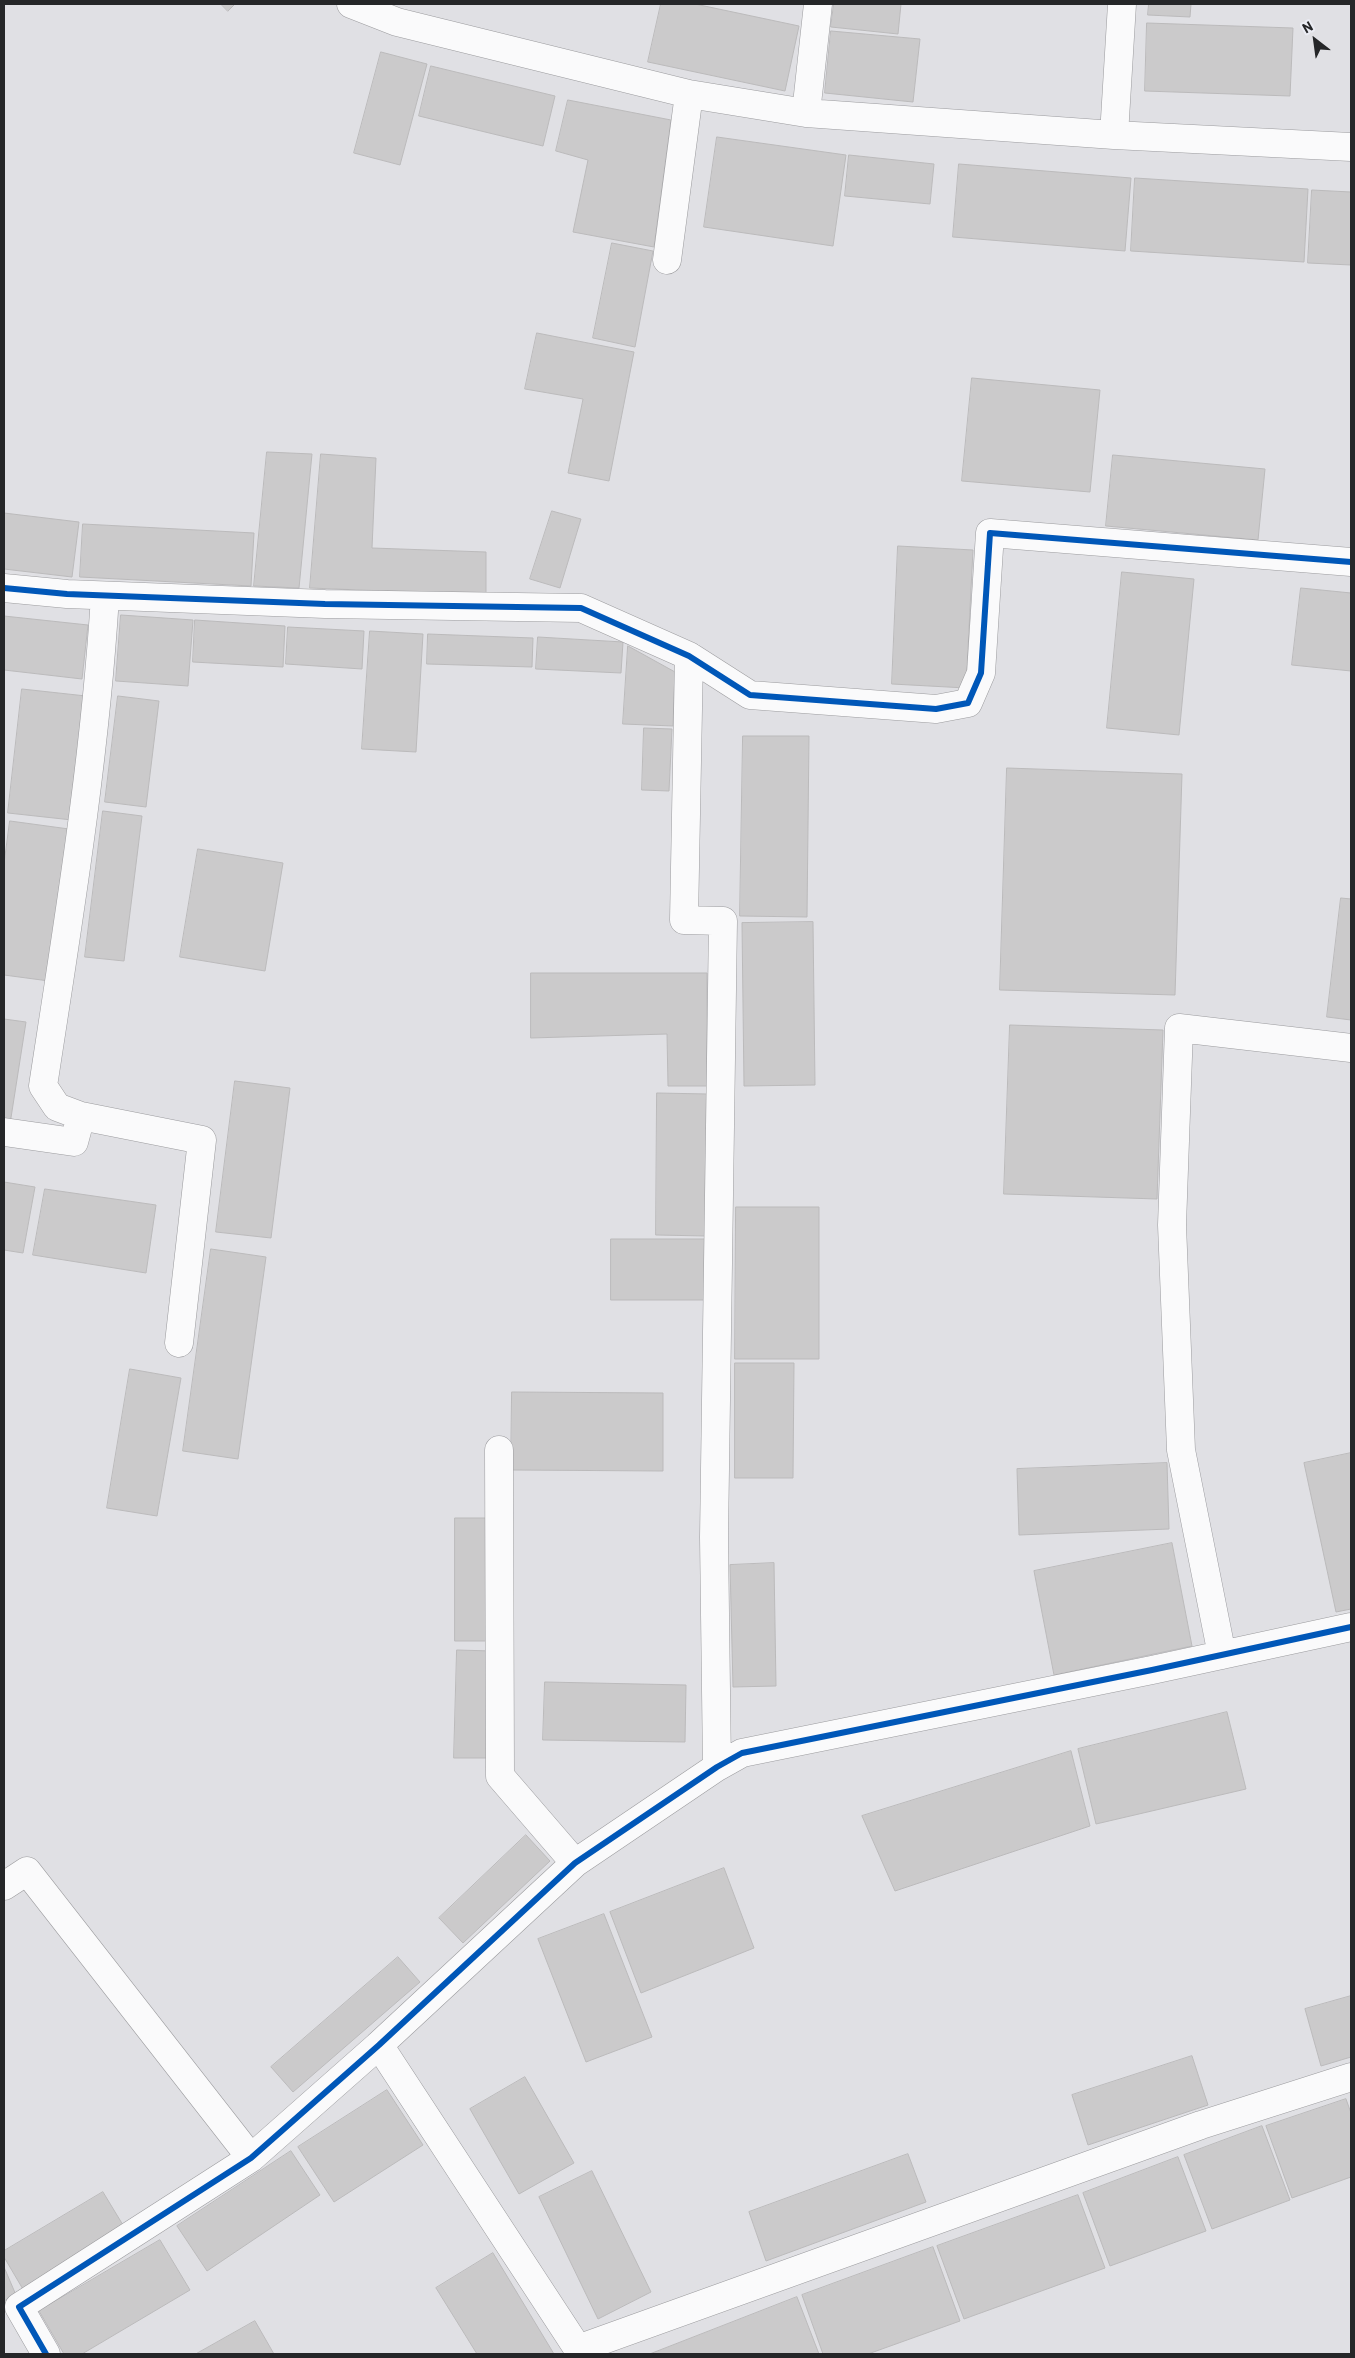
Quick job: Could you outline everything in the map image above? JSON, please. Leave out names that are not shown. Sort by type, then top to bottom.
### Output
[{"type":"street","points":[[350,4],[399,13],[689,94],[806,113],[1114,135],[1351,147]]},
{"type":"street","points":[[806,113],[818,4]]},
{"type":"street","points":[[1114,135],[1122,4]]},
{"type":"street","points":[[667,260],[689,94]]},
{"type":"street","points":[[4,588],[105,596],[325,604],[581,608],[689,656],[750,695],[936,709],[968,703],[981,673],[990,532],[1351,562]]},
{"type":"street","points":[[105,596],[100,683],[84,819],[43,1086],[57,1107],[80,1116],[202,1140],[179,1343]]},
{"type":"street","points":[[689,656],[684,920],[723,921],[714,1537],[717,1767]]},
{"type":"street","points":[[1222,1655],[1181,1450],[1172,1225],[1179,1028],[1351,1048]]},
{"type":"street","points":[[4,1132],[74,1142],[80,1116]]},
{"type":"street","points":[[499,1450],[500,1776],[575,1863]]},
{"type":"street","points":[[46,2354],[11,2310],[251,2158],[379,2045],[575,1863],[717,1767],[742,1753],[1351,1627]]},
{"type":"street","points":[[4,1886],[27,1871],[251,2158]]},
{"type":"street","points":[[379,2045],[580,2352],[1201,2125],[1351,2077]]},
{"type":"building","points":[[221,4],[235,4],[228,11]]},
{"type":"building","points":[[661,4],[695,4],[799,26],[785,91],[648,62]]},
{"type":"building","points":[[834,4],[901,4],[898,34],[831,27]]},
{"type":"building","points":[[1149,4],[1191,4],[1190,17],[1148,15]]},
{"type":"building","points":[[1147,23],[1293,28],[1290,96],[1145,91]]},
{"type":"building","points":[[831,31],[920,39],[913,102],[825,93]]},
{"type":"building","points":[[381,52],[427,64],[400,165],[354,153]]},
{"type":"building","points":[[431,66],[555,96],[543,146],[419,116]]},
{"type":"building","points":[[568,100],[671,120],[654,247],[573,232],[588,160],[556,151]]},
{"type":"building","points":[[717,137],[846,155],[833,246],[704,227]]},
{"type":"building","points":[[849,155],[934,164],[930,204],[845,196]]},
{"type":"building","points":[[959,164],[1131,178],[1125,251],[953,237]]},
{"type":"building","points":[[1135,178],[1308,189],[1304,262],[1131,251]]},
{"type":"building","points":[[1312,190],[1351,192],[1351,265],[1308,263]]},
{"type":"building","points":[[612,243],[653,251],[635,347],[593,338]]},
{"type":"building","points":[[537,333],[634,352],[609,481],[568,473],[583,399],[525,389]]},
{"type":"building","points":[[972,378],[1100,390],[1090,492],[962,481]]},
{"type":"building","points":[[267,452],[312,454],[299,588],[254,586]]},
{"type":"building","points":[[321,454],[376,458],[372,548],[486,552],[486,595],[310,588]]},
{"type":"building","points":[[1113,455],[1265,469],[1258,540],[1106,526]]},
{"type":"building","points":[[552,511],[581,519],[560,588],[530,579]]},
{"type":"building","points":[[4,513],[79,522],[72,577],[4,569]]},
{"type":"building","points":[[83,524],[254,533],[251,586],[80,577]]},
{"type":"building","points":[[898,546],[973,550],[966,688],[892,684]]},
{"type":"building","points":[[1122,572],[1194,579],[1179,735],[1107,728]]},
{"type":"building","points":[[1301,588],[1351,593],[1351,671],[1292,665]]},
{"type":"building","points":[[121,615],[193,620],[188,686],[116,681]]},
{"type":"building","points":[[4,616],[88,625],[82,679],[4,670]]},
{"type":"building","points":[[195,620],[285,626],[283,667],[193,662]]},
{"type":"building","points":[[288,627],[364,631],[362,669],[286,664]]},
{"type":"building","points":[[370,631],[423,634],[416,752],[362,749]]},
{"type":"building","points":[[428,634],[533,638],[532,667],[427,664]]},
{"type":"building","points":[[538,637],[623,642],[621,673],[536,669]]},
{"type":"building","points":[[628,646],[675,672],[673,726],[623,724]]},
{"type":"building","points":[[22,689],[86,696],[72,820],[8,813]]},
{"type":"building","points":[[118,696],[159,701],[146,807],[105,802]]},
{"type":"building","points":[[644,728],[672,729],[669,791],[642,790]]},
{"type":"building","points":[[743,736],[809,736],[807,917],[740,916]]},
{"type":"building","points":[[1007,768],[1182,774],[1175,995],[1000,990]]},
{"type":"building","points":[[103,811],[142,816],[124,961],[85,957]]},
{"type":"building","points":[[10,821],[69,829],[49,981],[4,975],[4,864]]},
{"type":"building","points":[[198,849],[283,863],[265,971],[180,957]]},
{"type":"building","points":[[1341,898],[1351,899],[1351,1020],[1327,1017]]},
{"type":"building","points":[[813,922],[815,1085],[744,1086],[742,923]]},
{"type":"building","points":[[531,973],[707,973],[707,1086],[668,1086],[667,1034],[531,1038]]},
{"type":"building","points":[[4,1019],[26,1022],[10,1124],[4,1123]]},
{"type":"building","points":[[1010,1025],[1163,1030],[1157,1199],[1004,1194]]},
{"type":"building","points":[[235,1081],[290,1088],[271,1238],[216,1232]]},
{"type":"building","points":[[657,1093],[708,1094],[706,1236],[656,1235]]},
{"type":"building","points":[[4,1182],[35,1187],[23,1253],[4,1250]]},
{"type":"building","points":[[45,1189],[156,1205],[146,1273],[33,1255]]},
{"type":"building","points":[[736,1207],[819,1207],[819,1359],[735,1359]]},
{"type":"building","points":[[611,1239],[707,1239],[706,1300],[611,1300]]},
{"type":"building","points":[[211,1249],[266,1257],[238,1459],[183,1451]]},
{"type":"building","points":[[735,1363],[794,1363],[793,1478],[735,1478]]},
{"type":"building","points":[[130,1369],[181,1378],[157,1516],[107,1508]]},
{"type":"building","points":[[512,1392],[663,1393],[663,1471],[511,1470]]},
{"type":"building","points":[[1351,1453],[1351,1609],[1336,1612],[1304,1463]]},
{"type":"building","points":[[1167,1463],[1169,1529],[1019,1535],[1017,1469]]},
{"type":"building","points":[[455,1518],[494,1518],[493,1641],[455,1641]]},
{"type":"building","points":[[1172,1543],[1192,1646],[1054,1675],[1034,1571]]},
{"type":"building","points":[[774,1563],[776,1686],[733,1687],[730,1565]]},
{"type":"building","points":[[457,1650],[492,1651],[489,1758],[454,1758]]},
{"type":"building","points":[[545,1682],[686,1685],[685,1742],[543,1740]]},
{"type":"building","points":[[1227,1712],[1246,1789],[1096,1824],[1078,1749]]},
{"type":"building","points":[[1071,1751],[1090,1826],[895,1891],[862,1816]]},
{"type":"building","points":[[526,1835],[550,1861],[463,1943],[439,1918]]},
{"type":"building","points":[[724,1868],[754,1948],[641,1993],[610,1912]]},
{"type":"building","points":[[604,1914],[652,2037],[586,2062],[538,1939]]},
{"type":"building","points":[[398,1957],[420,1982],[293,2092],[271,2067]]},
{"type":"building","points":[[1351,1996],[1351,2057],[1321,2066],[1305,2009]]},
{"type":"building","points":[[1192,2056],[1208,2105],[1088,2145],[1072,2095]]},
{"type":"building","points":[[525,2077],[574,2163],[519,2194],[470,2109]]},
{"type":"building","points":[[387,2090],[423,2145],[334,2202],[298,2147]]},
{"type":"building","points":[[1346,2099],[1351,2113],[1351,2177],[1292,2198],[1266,2126]]},
{"type":"building","points":[[1262,2126],[1290,2200],[1212,2229],[1184,2155]]},
{"type":"building","points":[[291,2151],[320,2195],[207,2271],[177,2226]]},
{"type":"building","points":[[908,2154],[926,2202],[766,2261],[749,2212]]},
{"type":"building","points":[[1178,2157],[1206,2231],[1110,2266],[1083,2193]]},
{"type":"building","points":[[592,2171],[651,2292],[598,2319],[539,2197]]},
{"type":"building","points":[[103,2192],[126,2230],[24,2291],[4,2257],[4,2251]]},
{"type":"building","points":[[1078,2195],[1105,2268],[964,2319],[937,2246]]},
{"type":"building","points":[[160,2240],[190,2290],[82,2354],[64,2354],[39,2311]]},
{"type":"building","points":[[933,2247],[960,2321],[868,2354],[823,2354],[802,2295]]},
{"type":"building","points":[[493,2253],[554,2354],[477,2354],[436,2288]]},
{"type":"building","points":[[4,2267],[16,2295],[4,2301]]},
{"type":"building","points":[[797,2297],[819,2354],[650,2354]]},
{"type":"building","points":[[255,2321],[274,2354],[196,2354]]},
{"type":"cycle path","points":[[4,588],[67,594],[325,604],[581,608],[689,656],[750,695],[936,709],[968,703],[981,673],[990,533],[1351,562]]},
{"type":"cycle path","points":[[46,2354],[19,2307],[251,2158],[379,2045],[575,1863],[717,1767],[742,1753],[1152,1670],[1351,1627]]}]
